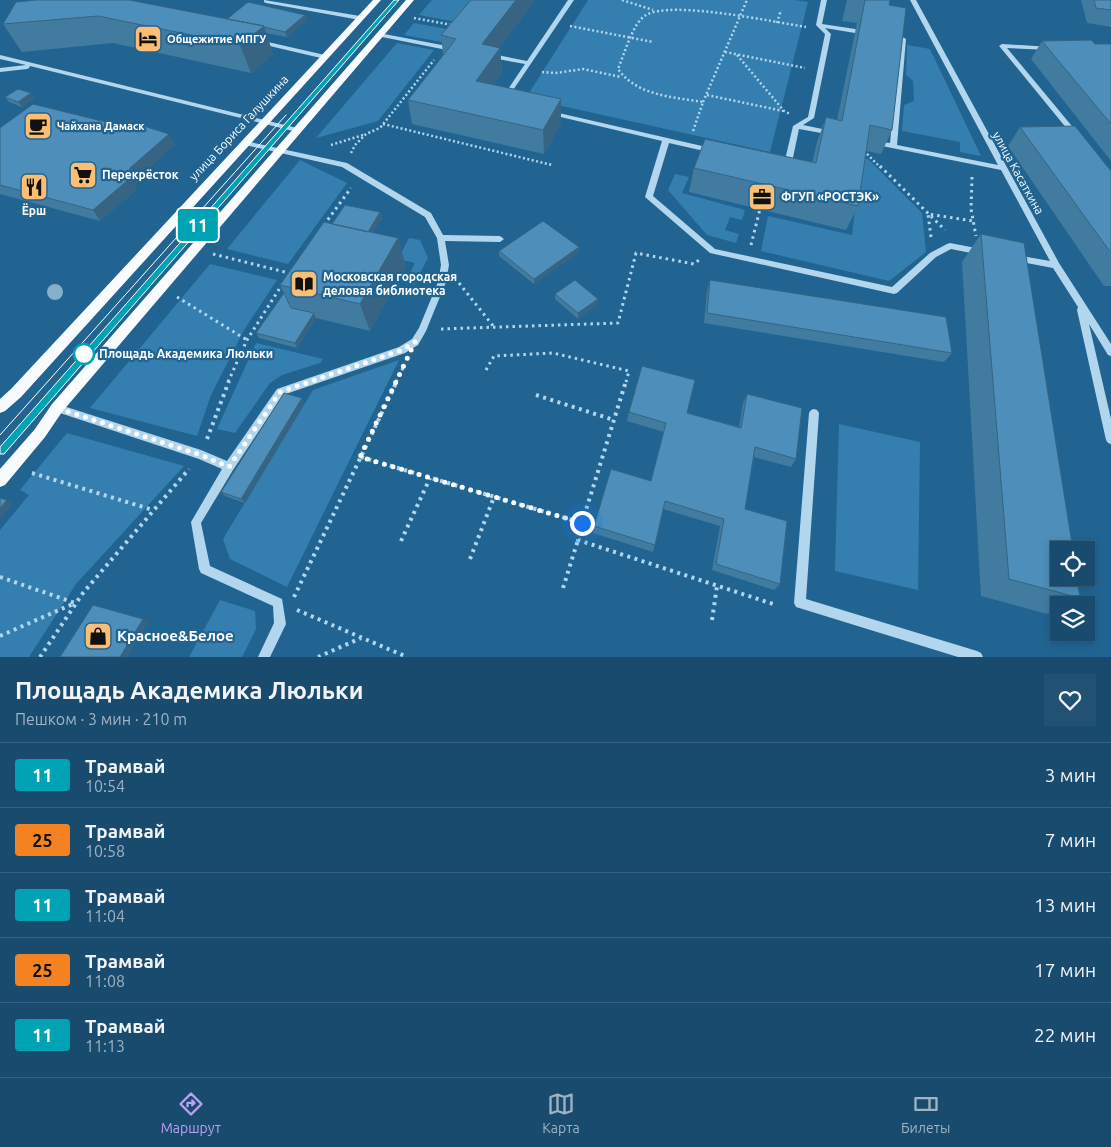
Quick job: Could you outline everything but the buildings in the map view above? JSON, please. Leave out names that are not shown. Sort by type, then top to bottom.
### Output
[{"type":"main road","name":"улица Бориса Галушкина","points":[[0,407],[16,393],[376,0]]},
{"type":"main road","points":[[0,480],[40,433],[57,408],[410,0]]},
{"type":"street","points":[[267,0],[360,18]]},
{"type":"street","points":[[511,104],[502,102],[571,0]]},
{"type":"street","points":[[818,24],[824,0]]},
{"type":"street","name":"улица Касаткина","points":[[913,0],[1056,265],[1111,352]]},
{"type":"street","points":[[818,24],[855,31]]},
{"type":"street","points":[[778,165],[786,167],[796,126],[811,118],[828,34],[818,24]]},
{"type":"street","points":[[379,35],[452,49]]},
{"type":"street","points":[[892,146],[903,39],[895,38]]},
{"type":"street","points":[[252,41],[325,56]]},
{"type":"street","points":[[1062,48],[1002,46],[1081,141]]},
{"type":"street","points":[[492,56],[527,66]]},
{"type":"street","points":[[0,57],[297,130]]},
{"type":"street","points":[[0,70],[35,67]]},
{"type":"street","points":[[539,111],[723,153]]},
{"type":"street","points":[[796,126],[835,134]]},
{"type":"street","points":[[666,140],[649,197],[713,251],[894,290],[933,254],[950,246],[987,253]]},
{"type":"street","points":[[245,143],[302,155],[348,168],[428,215],[441,238],[445,265],[442,282],[423,330],[415,342],[402,350],[280,392],[229,467],[196,522],[206,569],[278,602],[280,624],[264,657]]},
{"type":"street","points":[[882,144],[1002,168]]},
{"type":"street","points":[[441,238],[500,239]]},
{"type":"street","points":[[1006,256],[1056,265]]},
{"type":"street","points":[[1079,302],[1111,440]]},
{"type":"street","points":[[57,408],[201,455],[229,467]]},
{"type":"street","points":[[814,413],[800,603],[977,657]]},
{"type":"path","points":[[622,0],[654,10]]},
{"type":"path","points":[[687,145],[703,102],[747,0]]},
{"type":"path","points":[[622,77],[618,69],[631,38],[645,15],[654,10],[670,7],[688,8],[777,22],[828,34]]},
{"type":"path","points":[[777,22],[781,10]]},
{"type":"path","points":[[302,155],[380,128],[460,27],[408,17]]},
{"type":"path","points":[[555,23],[653,42]]},
{"type":"path","points":[[725,52],[819,71]]},
{"type":"path","points":[[737,55],[784,111]]},
{"type":"path","points":[[527,66],[554,74],[578,69],[594,70],[622,77],[640,89],[703,102]]},
{"type":"path","points":[[707,95],[784,111],[805,121]]},
{"type":"path","points":[[383,124],[552,165]]},
{"type":"path","points":[[348,168],[355,145],[366,134]]},
{"type":"path","points":[[867,154],[964,248]]},
{"type":"path","points":[[972,162],[971,210],[978,251]]},
{"type":"path","points":[[322,228],[361,175]]},
{"type":"path","points":[[747,258],[760,209]]},
{"type":"path","points":[[928,214],[973,221]]},
{"type":"path","points":[[928,214],[933,254]]},
{"type":"path","points":[[423,330],[618,323],[636,253],[694,264],[713,251]]},
{"type":"path","points":[[208,253],[289,273]]},
{"type":"path","points":[[445,265],[494,327]]},
{"type":"path","points":[[40,657],[76,603],[201,455],[224,391],[247,340],[294,266]]},
{"type":"path","points":[[172,294],[247,340]]},
{"type":"path","points":[[289,607],[415,342]]},
{"type":"path","points":[[486,370],[494,356],[554,352],[629,371],[563,588]]},
{"type":"path","points":[[536,395],[614,420]]},
{"type":"path","points":[[360,457],[582,523]]},
{"type":"path","points":[[24,471],[153,510]]},
{"type":"path","points":[[401,541],[430,478]]},
{"type":"path","points":[[470,559],[494,497]]},
{"type":"path","points":[[578,540],[773,604]]},
{"type":"path","points":[[0,577],[76,603]]},
{"type":"path","points":[[712,620],[717,586]]},
{"type":"path","points":[[278,602],[407,657]]},
{"type":"path","points":[[0,636],[76,603]]},
{"type":"path","points":[[318,657],[361,638]]},
{"type":"shaded area","points":[[432,0],[474,0],[457,22],[419,15]]},
{"type":"shaded area","points":[[588,0],[795,0],[808,2],[770,152],[526,98]]},
{"type":"shaded area","points":[[414,23],[452,30],[442,42],[404,35]]},
{"type":"shaded area","points":[[397,43],[434,50],[378,121],[316,138]]},
{"type":"shaded area","points":[[907,45],[930,49],[981,156],[960,152],[960,142],[902,131],[904,105],[914,101],[913,81],[906,75]]},
{"type":"shaded area","points":[[861,158],[868,159],[922,213],[926,252],[889,281],[761,251],[768,216],[852,235]]},
{"type":"shaded area","points":[[300,160],[347,183],[288,264],[227,249]]},
{"type":"shaded area","points":[[675,174],[689,177],[682,193],[745,210],[742,220],[730,217],[725,230],[739,234],[736,243],[707,235],[668,190]]},
{"type":"shaded area","points":[[409,238],[420,240],[428,258],[414,285],[405,283],[415,263],[398,259]]},
{"type":"shaded area","points":[[210,264],[277,280],[244,330],[211,395],[197,436],[90,408]]},
{"type":"shaded area","points":[[256,343],[323,359],[320,363],[282,375],[270,383],[235,433],[217,429]]},
{"type":"shaded area","points":[[399,360],[287,587],[230,559],[223,539],[313,390]]},
{"type":"shaded area","points":[[839,424],[920,442],[918,590],[835,571]]},
{"type":"shaded area","points":[[67,433],[184,466],[76,584],[29,657],[0,657],[0,530],[29,495],[20,490]]},
{"type":"shaded area","points":[[220,600],[255,611],[256,629],[242,657],[189,657]]},
{"type":"tram line","points":[[0,450],[396,0]]},
{"type":"tram line","name":"11","points":[[0,450],[396,0]]},
{"type":"tram line","points":[[0,435],[286,115]]},
{"type":"place","name":"Общежитие МПГУ","points":[[148,39]]},
{"type":"place","name":"Чайхана Дамаск","points":[[38,126]]},
{"type":"place","name":"Перекрёсток","points":[[83,175]]},
{"type":"place","name":"Ёрш","points":[[34,187]]},
{"type":"place","name":"ФГУП «РОСТЭК»","points":[[762,197]]},
{"type":"place","name":"Московская городская деловая библиотека","points":[[304,284]]},
{"type":"place","name":"Площадь Академика Люльки","points":[[84,354]]},
{"type":"place","name":"Красное&Белое","points":[[98,636]]},
{"type":"route","points":[[84,354],[92,367],[57,408],[201,455],[229,467],[280,392],[402,350],[415,342],[360,457],[582,523]]}]
